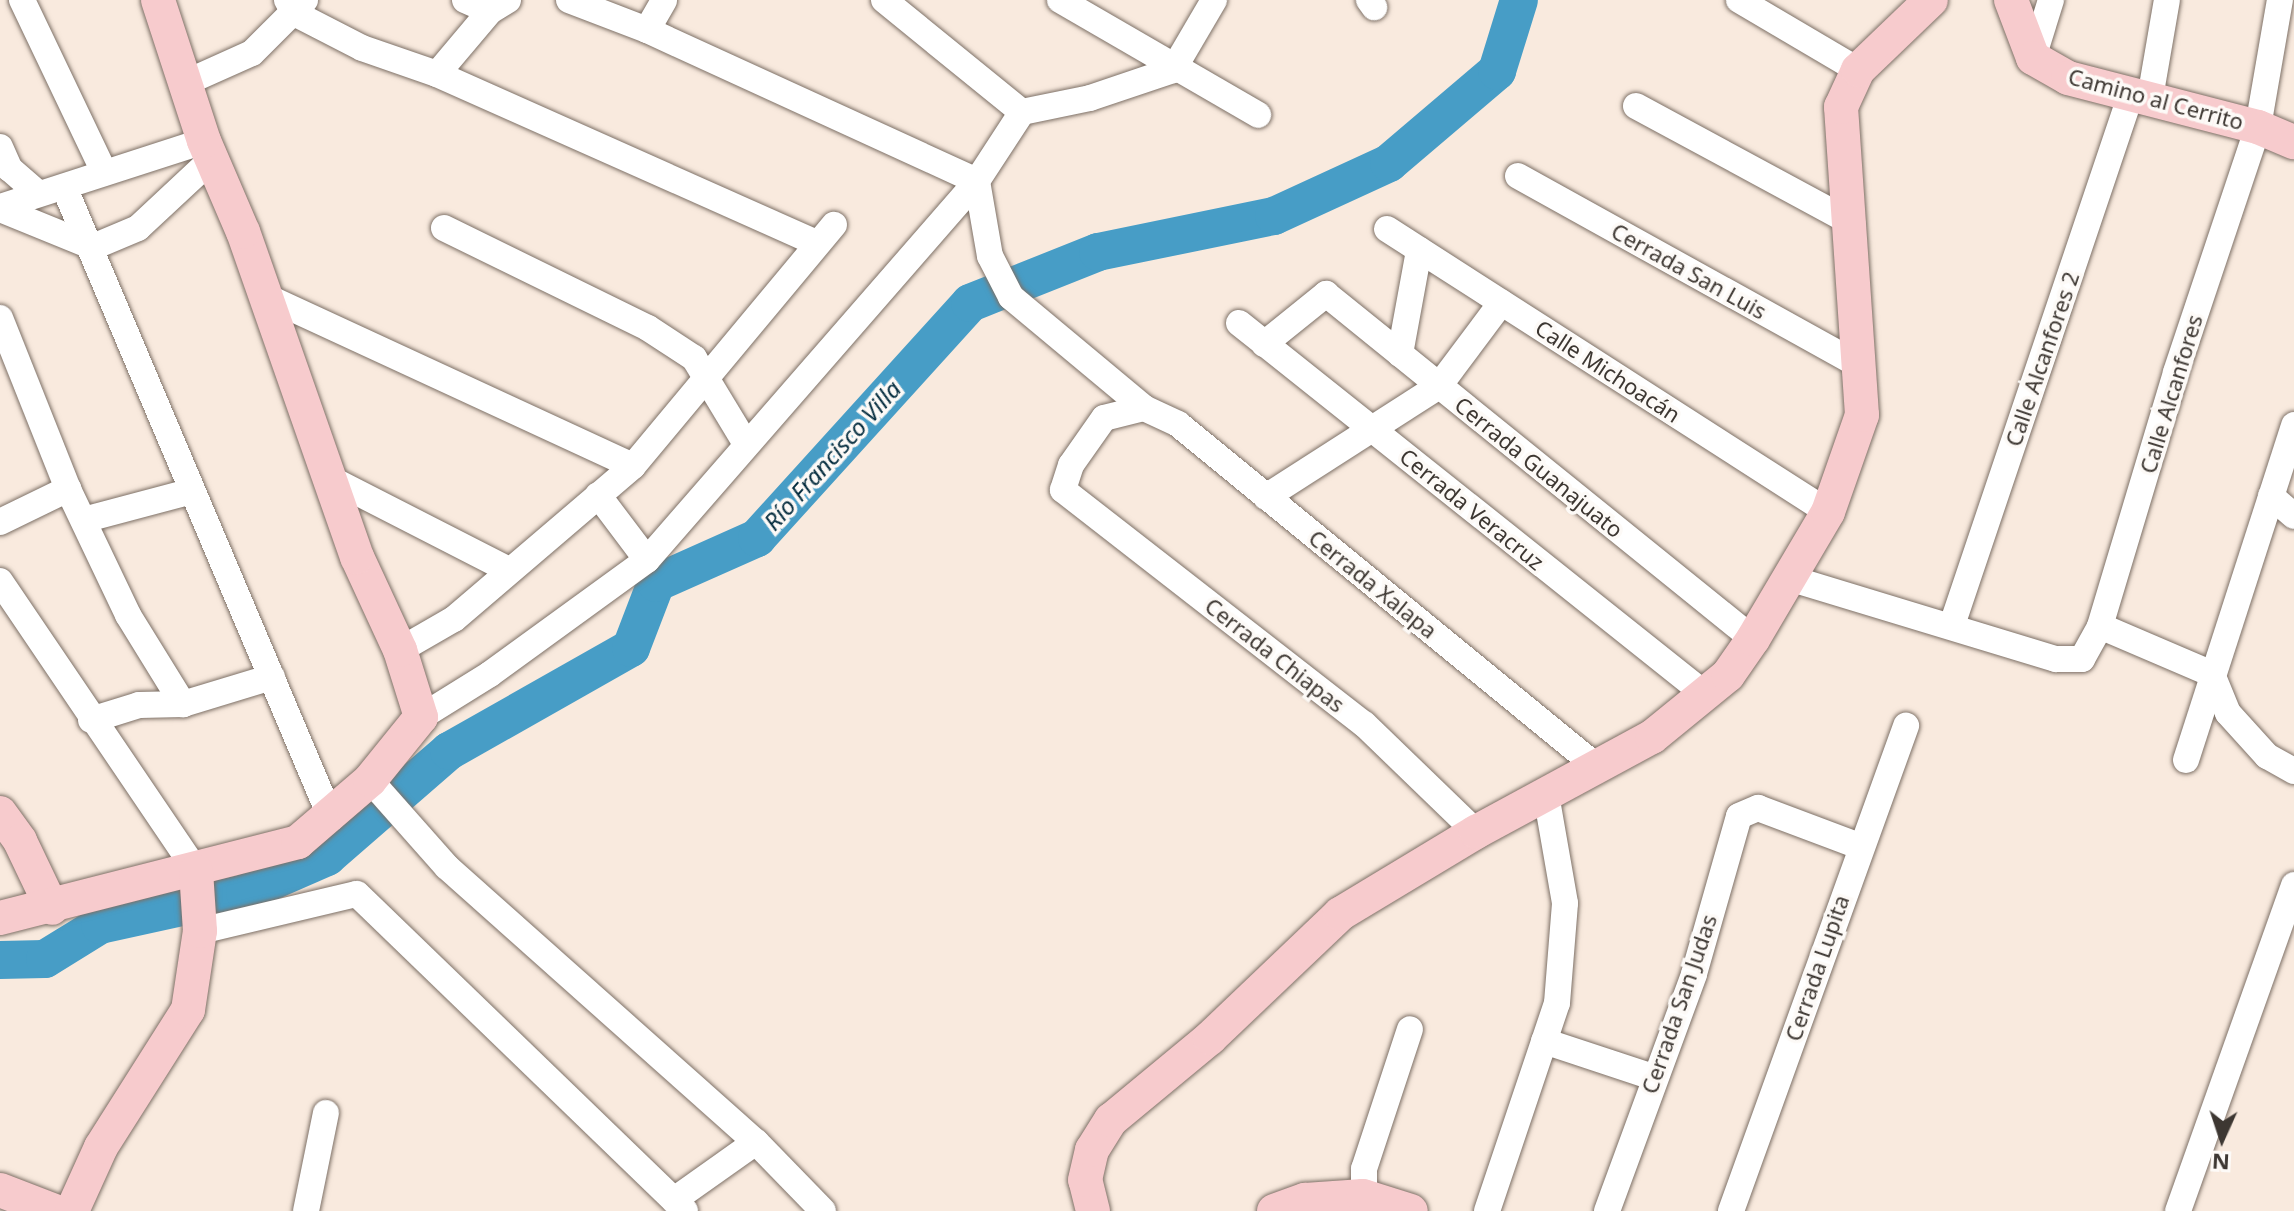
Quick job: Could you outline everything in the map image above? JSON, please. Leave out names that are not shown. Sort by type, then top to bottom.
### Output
[{"type":"main road","points":[[0,918],[52,908],[298,842],[331,818],[370,780],[421,717],[400,650],[357,557],[333,480],[267,297],[208,150],[158,0]]},
{"type":"main road","points":[[1093,1211],[1085,1180],[1092,1150],[1111,1120],[1210,1038],[1340,914],[1476,832],[1652,737],[1706,695],[1753,639],[1828,512],[1862,415],[1852,223],[1841,107],[1858,70],[1931,0]]},
{"type":"main road","points":[[2011,0],[2033,58]]},
{"type":"main road","name":"Camino al Cerrito","points":[[2033,58],[2068,78],[2258,127],[2294,142]]},
{"type":"main road","points":[[0,813],[52,908]]},
{"type":"main road","points":[[72,1211],[101,1147],[188,1010],[200,931],[196,871]]},
{"type":"main road","points":[[0,1190],[55,1211]]},
{"type":"main road","points":[[1290,1206],[1364,1203],[1411,1211]]},
{"type":"street","points":[[22,0],[104,172]]},
{"type":"street","points":[[465,0],[499,6]]},
{"type":"street","points":[[569,0],[647,30],[977,181]]},
{"type":"street","points":[[647,30],[664,0]]},
{"type":"street","points":[[884,0],[1022,112]]},
{"type":"street","points":[[1060,0],[1173,70],[1258,115]]},
{"type":"street","points":[[421,717],[490,674],[647,560],[977,181],[1022,112],[1090,98],[1173,70],[1214,0]]},
{"type":"street","points":[[1739,0],[1858,70]]},
{"type":"street","points":[[2033,58],[2051,0]]},
{"type":"street","name":"Calle Alcanfores 2","points":[[1952,625],[2141,96],[2167,0]]},
{"type":"street","name":"Calle Alcanfores","points":[[1952,625],[2056,659],[2082,659],[2100,626],[2176,372],[2258,127],[2280,0]]},
{"type":"street","points":[[185,83],[252,53],[295,4],[362,48],[437,74],[825,234],[633,466],[507,569],[454,619],[400,650]]},
{"type":"street","points":[[437,74],[499,6]]},
{"type":"street","points":[[1636,106],[1852,223]]},
{"type":"street","points":[[0,147],[10,169],[38,193]]},
{"type":"street","points":[[0,208],[38,193],[65,189],[104,172],[208,150]]},
{"type":"street","points":[[0,208],[93,247],[138,228],[208,150]]},
{"type":"street","name":"Cerrada San Luis","points":[[1518,176],[1861,366]]},
{"type":"street","name":"Cerrada Xalapa","points":[[977,181],[990,256],[1011,297],[1144,408],[1178,424],[1597,767]]},
{"type":"street","points":[[65,189],[93,247],[192,491],[331,818]]},
{"type":"street","points":[[444,228],[648,328],[694,358],[709,376],[746,444]]},
{"type":"street","name":"Calle Michoacán","points":[[1387,229],[1828,512]]},
{"type":"street","points":[[1400,354],[1419,250]]},
{"type":"street","name":"Cerrada Guanajuato","points":[[1264,344],[1326,294],[1753,639]]},
{"type":"street","points":[[267,297],[633,466]]},
{"type":"street","points":[[1266,497],[1369,427],[1439,386],[1501,303]]},
{"type":"street","points":[[0,318],[68,489],[87,519],[128,615],[183,704]]},
{"type":"street","name":"Cerrada Veracruz","points":[[1239,323],[1706,695]]},
{"type":"street","name":"Cerrada Chiapas","points":[[1144,408],[1104,418],[1071,465],[1063,490],[1364,724],[1476,832]]},
{"type":"street","points":[[2186,760],[2294,425]]},
{"type":"street","points":[[333,480],[507,569]]},
{"type":"street","points":[[0,522],[68,489]]},
{"type":"street","points":[[87,519],[192,491]]},
{"type":"street","points":[[598,495],[647,560]]},
{"type":"street","points":[[2271,496],[2294,516]]},
{"type":"street","points":[[1789,578],[1919,621],[1952,625]]},
{"type":"street","points":[[0,581],[91,720],[196,871]]},
{"type":"street","points":[[2100,626],[2212,674],[2228,713],[2267,756],[2294,771]]},
{"type":"street","points":[[91,720],[139,705],[183,704],[272,677]]},
{"type":"street","name":"Cerrada Lupita","points":[[1731,1211],[1859,846],[1906,726]]},
{"type":"street","points":[[370,780],[447,867],[756,1142],[823,1211]]},
{"type":"street","points":[[1487,1211],[1557,1003],[1565,903],[1546,794]]},
{"type":"street","name":"Cerrada San Judas","points":[[1607,1211],[1653,1077],[1694,974],[1739,816],[1758,808],[1859,846]]},
{"type":"street","points":[[2187,1209],[2294,885]]},
{"type":"street","points":[[200,931],[357,894],[680,1206],[756,1142]]},
{"type":"street","points":[[1364,1203],[1364,1169],[1410,1029]]},
{"type":"street","points":[[1544,1041],[1653,1077]]},
{"type":"street","points":[[306,1211],[326,1113]]},
{"type":"waterway","name":"Río Francisco Villa","points":[[0,960],[45,959],[100,925],[245,893],[327,857],[449,751],[631,648],[656,583],[757,538],[970,303],[1098,252],[1274,216],[1389,163],[1497,71],[1519,0]]}]
